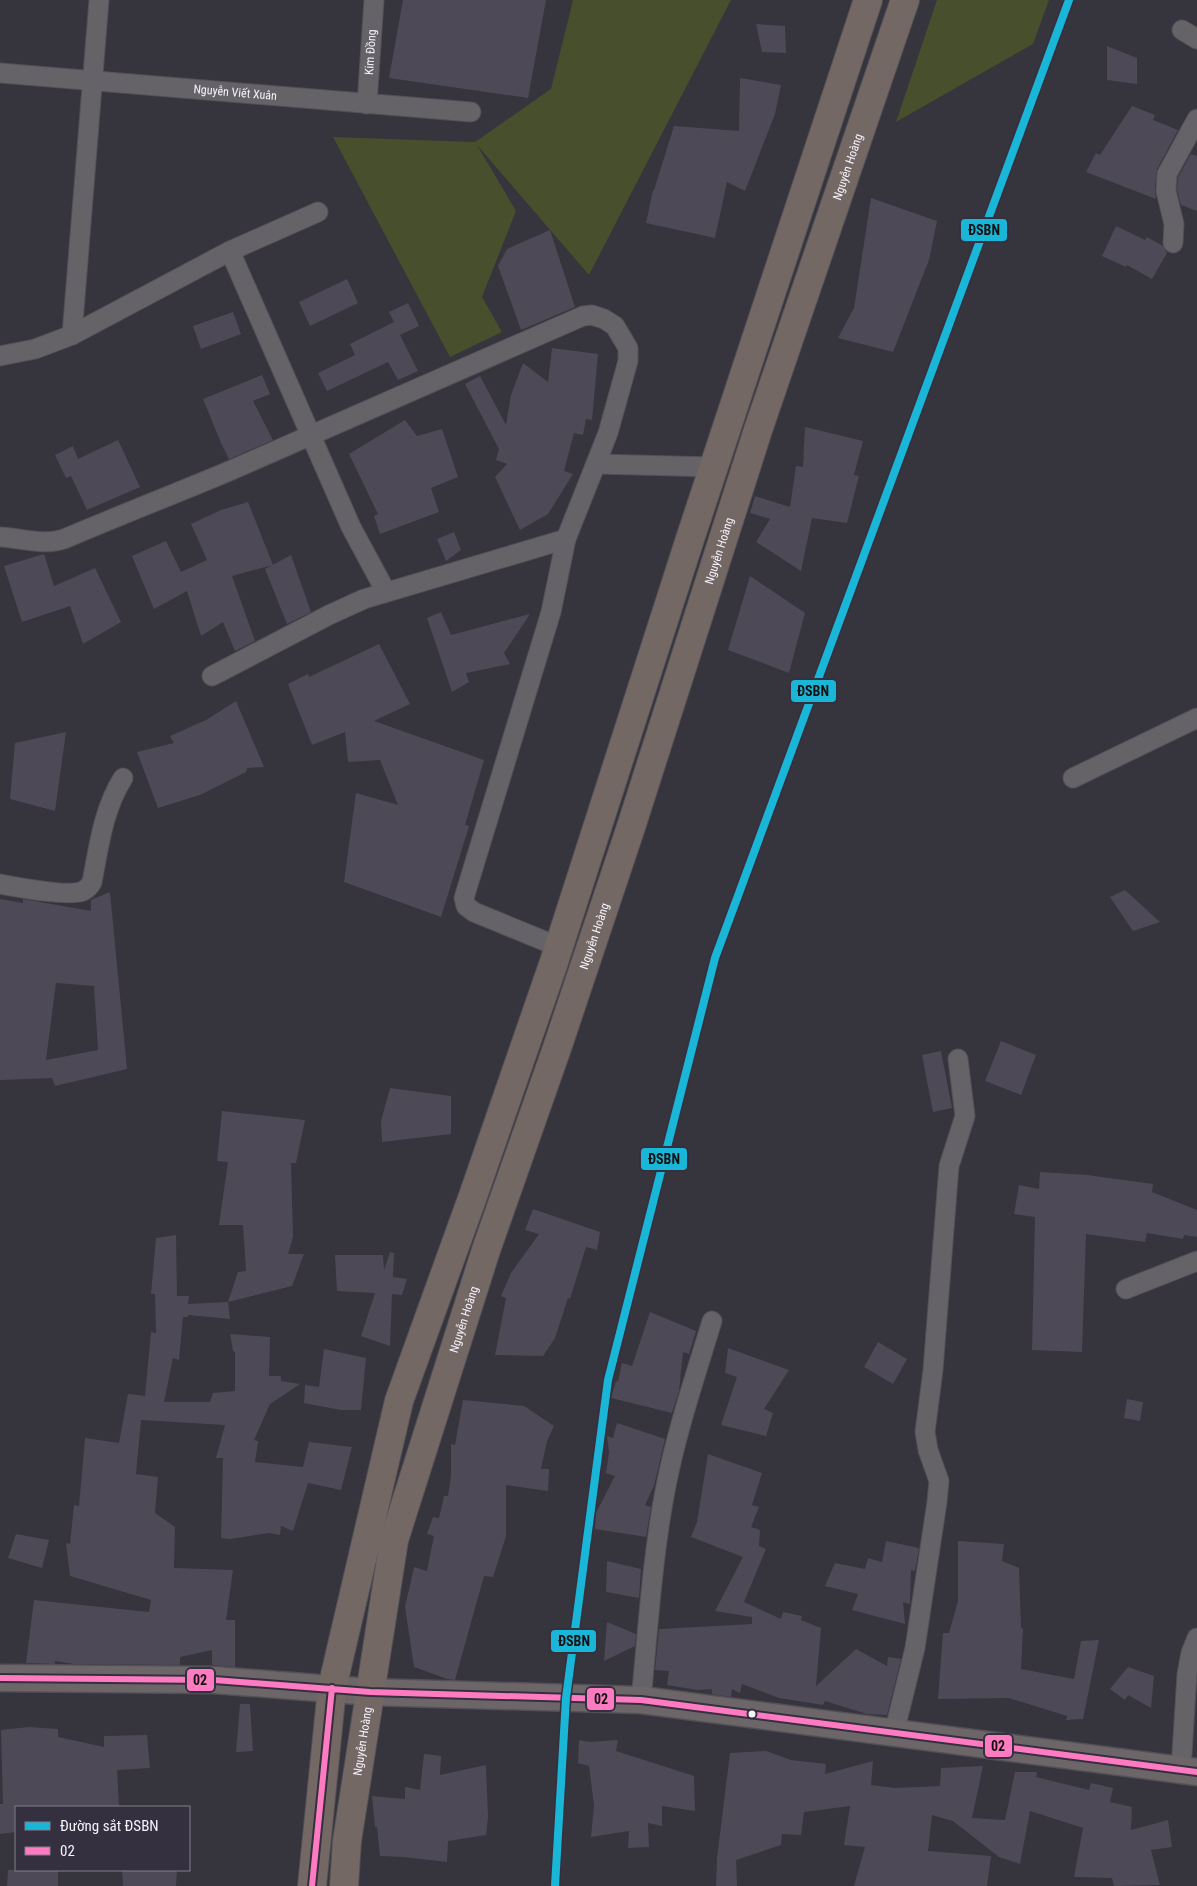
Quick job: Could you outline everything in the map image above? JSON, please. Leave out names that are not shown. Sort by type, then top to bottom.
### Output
[{"type":"highway","points":[[312,1886],[332,1688],[399,1401],[473,1196],[559,947],[714,467],[868,0]]},
{"type":"highway","name":"Nguyễn Hoàng","points":[[344,1886],[347,1841],[394,1540],[486,1250],[557,1048],[630,830],[758,430],[905,0]]},
{"type":"main road","points":[[0,1678],[214,1680],[370,1692],[641,1700],[1189,1771]]},
{"type":"street","points":[[72,335],[99,0]]},
{"type":"street","name":"Kim Đồng","points":[[367,104],[374,0]]},
{"type":"street","name":"Nguyễn Viết Xuân","points":[[0,74],[471,112]]},
{"type":"street","points":[[1173,243],[1174,224],[1166,191],[1167,174],[1197,119]]},
{"type":"street","points":[[0,356],[35,349],[72,335],[230,251],[318,212]]},
{"type":"street","points":[[230,251],[351,527],[386,592]]},
{"type":"street","points":[[0,537],[41,543],[64,539],[139,506],[179,492],[569,321],[592,315],[604,319],[615,326],[628,348],[628,361],[623,380],[608,433],[566,539],[551,612],[466,886],[464,898],[466,906],[474,912],[559,947]]},
{"type":"street","points":[[596,464],[714,467]]},
{"type":"street","points":[[212,676],[329,615],[386,592],[566,539]]},
{"type":"street","points":[[1073,778],[1197,718]]},
{"type":"street","points":[[0,884],[64,892],[82,892],[89,887],[92,882],[103,822],[109,804],[123,778]]},
{"type":"street","points":[[894,1732],[915,1648],[939,1481],[928,1450],[925,1432],[934,1370],[950,1158],[965,1116],[958,1059]]},
{"type":"street","points":[[1126,1288],[1197,1261]]},
{"type":"street","points":[[641,1700],[656,1550],[665,1492],[678,1433],[712,1321]]},
{"type":"street","points":[[1189,1771],[1187,1674],[1191,1653],[1197,1638]]},
{"type":"green space","points":[[573,0],[731,0],[589,275],[477,145],[516,211],[482,297],[502,332],[450,357],[333,137],[475,142],[551,89]]},
{"type":"green space","points":[[937,0],[1049,0],[1033,44],[896,122]]},
{"type":"building","points":[[403,0],[546,0],[528,98],[389,78]]},
{"type":"building","points":[[756,24],[785,26],[786,53],[762,52]]},
{"type":"building","points":[[1107,46],[1137,58],[1137,84],[1107,80]]},
{"type":"building","points":[[740,78],[781,85],[775,114],[745,191],[727,182],[715,238],[646,223],[653,190],[674,126],[739,131]]},
{"type":"building","points":[[1132,106],[1155,115],[1153,120],[1178,130],[1157,169],[1156,199],[1086,172],[1096,153],[1100,155]]},
{"type":"building","points":[[1191,154],[1197,156],[1197,211],[1181,205],[1177,190],[1178,177]]},
{"type":"building","points":[[871,198],[937,221],[929,260],[893,352],[838,338],[854,308]]},
{"type":"building","points":[[1116,226],[1145,240],[1147,237],[1163,246],[1167,253],[1152,279],[1127,265],[1126,267],[1102,256]]},
{"type":"building","points":[[550,230],[575,307],[521,330],[498,266],[507,249]]},
{"type":"building","points":[[347,279],[358,303],[310,326],[299,302]]},
{"type":"building","points":[[408,303],[419,326],[400,335],[418,371],[398,380],[388,362],[327,391],[318,373],[355,355],[350,344],[394,322],[389,312]]},
{"type":"building","points":[[233,312],[241,334],[201,349],[193,326]]},
{"type":"building","points":[[552,348],[598,354],[592,420],[586,419],[583,435],[574,433],[564,471],[573,474],[548,514],[520,530],[495,477],[507,464],[496,460],[499,449],[465,384],[480,376],[506,425],[511,395],[523,363],[548,382]]},
{"type":"building","points":[[262,375],[270,394],[253,401],[273,440],[229,459],[203,399]]},
{"type":"building","points":[[405,420],[417,436],[442,429],[458,477],[431,488],[439,512],[380,534],[374,516],[378,514],[349,454]]},
{"type":"building","points":[[805,427],[863,441],[854,475],[859,476],[847,523],[812,518],[801,571],[756,542],[770,519],[750,513],[755,496],[790,507],[796,466],[803,467]]},
{"type":"building","points":[[118,440],[140,487],[87,510],[71,476],[66,478],[55,455],[73,446],[78,459]]},
{"type":"building","points":[[248,502],[273,565],[232,576],[255,641],[235,651],[223,622],[201,636],[187,591],[154,609],[132,556],[166,541],[181,572],[207,560],[191,524],[221,510]]},
{"type":"building","points":[[454,532],[461,550],[446,561],[437,539]]},
{"type":"building","points":[[44,554],[54,586],[95,568],[121,622],[83,644],[70,606],[22,622],[4,566]]},
{"type":"building","points":[[291,555],[311,612],[287,624],[265,569]]},
{"type":"building","points":[[750,576],[805,613],[789,673],[728,650]]},
{"type":"building","points":[[441,612],[451,635],[530,614],[504,653],[510,664],[466,673],[469,682],[452,692],[427,618]]},
{"type":"building","points":[[379,644],[410,704],[374,721],[484,760],[465,825],[469,826],[441,917],[344,882],[356,793],[398,805],[380,760],[348,762],[345,732],[312,745],[288,684],[308,674],[309,677]]},
{"type":"building","points":[[236,701],[264,767],[247,768],[246,772],[200,795],[158,808],[137,752],[174,743],[170,736],[206,720]]},
{"type":"building","points":[[66,732],[55,811],[10,799],[15,743]]},
{"type":"building","points":[[1125,890],[1160,922],[1133,931],[1110,897]]},
{"type":"building","points":[[110,892],[127,1069],[55,1086],[52,1078],[0,1080],[0,899],[23,903],[23,899],[91,911],[91,900]],"holes":[[[56,983],[94,986],[98,1050],[46,1060]]]},
{"type":"building","points":[[1001,1041],[1036,1055],[1021,1095],[985,1081]]},
{"type":"building","points":[[941,1051],[952,1108],[933,1112],[922,1055]]},
{"type":"building","points":[[390,1088],[451,1096],[451,1134],[382,1142],[381,1121]]},
{"type":"building","points":[[222,1111],[305,1120],[296,1163],[291,1163],[293,1237],[288,1254],[304,1254],[292,1286],[228,1302],[238,1272],[246,1271],[243,1225],[219,1225],[228,1162],[217,1161]]},
{"type":"building","points":[[1040,1172],[1087,1175],[1153,1184],[1152,1192],[1197,1210],[1197,1237],[1184,1235],[1183,1239],[1147,1233],[1145,1242],[1086,1234],[1082,1352],[1032,1350],[1035,1217],[1014,1214],[1019,1185],[1039,1189]]},
{"type":"building","points":[[533,1209],[600,1232],[597,1250],[586,1247],[570,1299],[568,1298],[555,1338],[543,1356],[495,1355],[506,1298],[501,1296],[511,1273],[539,1234],[525,1230]]},
{"type":"building","points":[[176,1235],[177,1296],[189,1296],[188,1304],[228,1302],[230,1319],[188,1315],[188,1317],[183,1317],[179,1360],[173,1358],[164,1402],[210,1402],[213,1393],[235,1391],[235,1352],[233,1351],[230,1334],[270,1337],[269,1376],[281,1376],[281,1381],[300,1384],[270,1404],[254,1440],[258,1441],[255,1462],[303,1467],[309,1442],[352,1447],[341,1490],[308,1483],[293,1531],[281,1526],[280,1535],[269,1533],[230,1539],[221,1538],[223,1458],[216,1458],[225,1425],[141,1420],[136,1474],[158,1477],[155,1513],[175,1527],[174,1568],[233,1570],[226,1620],[235,1620],[235,1667],[212,1665],[212,1650],[180,1657],[180,1665],[74,1664],[55,1661],[55,1664],[26,1663],[34,1600],[149,1612],[151,1600],[70,1576],[66,1543],[70,1544],[74,1505],[79,1506],[85,1438],[119,1443],[128,1394],[145,1396],[151,1332],[156,1333],[155,1294],[151,1294],[156,1238]]},
{"type":"building","points":[[390,1252],[394,1253],[393,1277],[407,1279],[402,1295],[392,1294],[390,1346],[361,1336],[375,1293],[337,1291],[335,1255],[383,1255],[384,1270]]},
{"type":"building","points":[[650,1312],[696,1331],[689,1354],[683,1352],[679,1391],[672,1413],[611,1398],[616,1381],[618,1382],[622,1363],[632,1366]]},
{"type":"building","points":[[878,1342],[907,1359],[893,1384],[864,1367]]},
{"type":"building","points":[[728,1348],[789,1370],[764,1409],[773,1413],[766,1436],[721,1425],[737,1377],[725,1373]]},
{"type":"building","points":[[324,1349],[366,1358],[361,1410],[341,1410],[304,1403],[305,1385],[319,1387]]},
{"type":"building","points":[[1127,1399],[1143,1402],[1140,1421],[1124,1418]]},
{"type":"building","points":[[463,1400],[524,1406],[554,1426],[547,1441],[541,1469],[549,1469],[548,1491],[506,1485],[506,1536],[493,1577],[484,1576],[455,1680],[414,1667],[405,1607],[414,1567],[427,1571],[434,1536],[427,1534],[433,1517],[439,1518],[444,1496],[448,1496],[451,1476],[451,1444],[455,1445]]},
{"type":"building","points":[[617,1423],[665,1439],[654,1486],[645,1505],[651,1507],[646,1537],[595,1529],[596,1513],[615,1476],[606,1473],[609,1452],[607,1436],[613,1438]]},
{"type":"building","points":[[708,1454],[762,1473],[752,1505],[759,1507],[751,1527],[760,1530],[759,1546],[766,1549],[744,1602],[781,1619],[783,1612],[802,1616],[801,1620],[821,1628],[816,1686],[856,1649],[887,1666],[888,1657],[901,1659],[887,1715],[867,1714],[825,1701],[823,1705],[779,1698],[742,1684],[740,1693],[732,1689],[731,1697],[712,1694],[712,1689],[697,1690],[667,1685],[669,1671],[655,1670],[659,1629],[752,1624],[752,1617],[715,1611],[743,1557],[691,1537],[697,1522]]},
{"type":"building","points":[[16,1534],[49,1540],[42,1568],[8,1558]]},
{"type":"building","points":[[886,1541],[919,1548],[915,1571],[911,1570],[910,1604],[903,1602],[905,1624],[852,1610],[858,1594],[825,1586],[835,1563],[865,1569],[868,1558],[882,1562]]},
{"type":"building","points":[[958,1541],[1004,1544],[1002,1561],[1019,1568],[1021,1628],[1023,1629],[1021,1669],[1074,1679],[1081,1641],[1099,1640],[1083,1719],[1066,1720],[1067,1716],[1009,1698],[938,1699],[943,1633],[949,1633],[958,1601]]},
{"type":"building","points":[[607,1561],[641,1569],[639,1598],[606,1592]]},
{"type":"building","points":[[607,1622],[636,1634],[635,1646],[604,1661]]},
{"type":"building","points":[[1128,1667],[1154,1676],[1151,1708],[1128,1695],[1125,1700],[1110,1689]]},
{"type":"building","points":[[240,1704],[250,1704],[253,1751],[236,1752]]},
{"type":"building","points":[[29,1727],[58,1729],[58,1737],[104,1747],[104,1736],[147,1735],[150,1768],[117,1770],[119,1806],[15,1806],[15,1832],[0,1834],[0,1804],[3,1804],[1,1730]]},
{"type":"building","points":[[579,1740],[590,1742],[618,1740],[616,1751],[694,1776],[695,1811],[662,1806],[662,1826],[648,1823],[649,1847],[628,1848],[629,1831],[591,1837],[594,1805],[589,1766],[578,1763]]},
{"type":"building","points":[[766,1751],[791,1760],[826,1764],[825,1774],[873,1761],[871,1785],[895,1788],[940,1786],[941,1768],[983,1766],[972,1818],[1005,1820],[1015,1772],[1037,1772],[1036,1777],[1089,1790],[1091,1783],[1113,1788],[1110,1802],[1132,1807],[1131,1830],[1168,1820],[1172,1847],[1151,1850],[1160,1885],[1114,1886],[1112,1878],[1074,1877],[1083,1828],[1030,1811],[1020,1864],[999,1857],[953,1821],[932,1815],[928,1851],[991,1856],[987,1886],[854,1886],[865,1847],[844,1845],[850,1806],[804,1812],[801,1835],[782,1834],[781,1845],[736,1860],[737,1886],[716,1886],[717,1858],[730,1753]]},
{"type":"building","points":[[424,1754],[441,1756],[440,1775],[486,1765],[488,1817],[486,1835],[448,1841],[447,1862],[380,1856],[372,1796],[405,1799],[405,1787],[420,1790]]},
{"type":"building","points":[[8,1870],[58,1871],[58,1886],[7,1886]]},
{"type":"building","points":[[122,1871],[177,1871],[176,1886],[123,1886]]},
{"type":"rail line","name":"ĐSBN","points":[[555,1886],[566,1698],[608,1380],[715,958],[1069,0]]},
{"type":"transit line","name":"02","points":[[0,1678],[214,1680],[370,1692],[641,1700],[1197,1772]]},
{"type":"transit line","name":"02","points":[[312,1886],[332,1688]]}]
